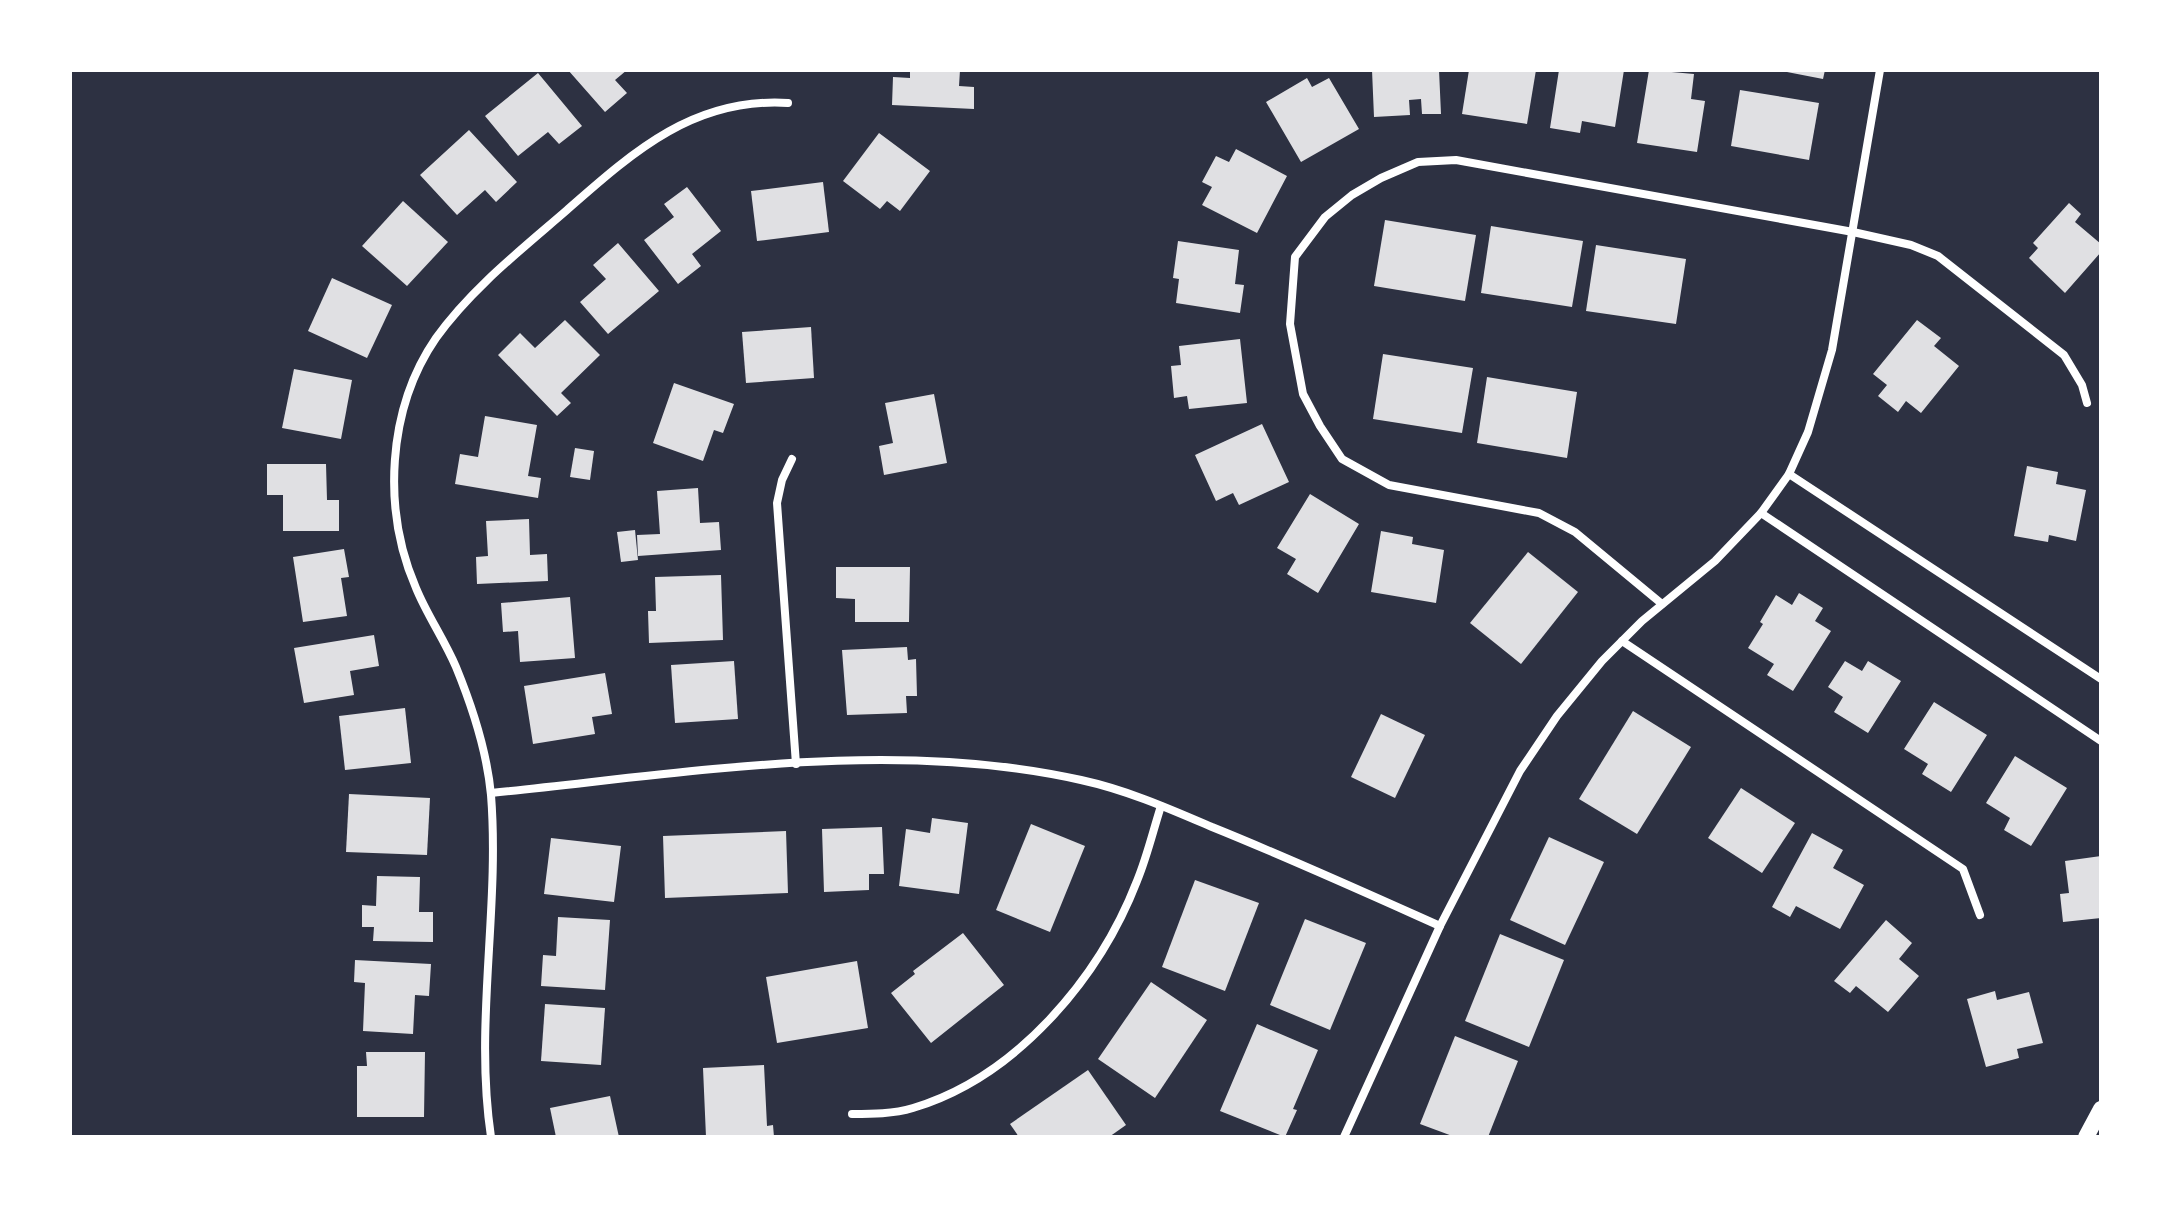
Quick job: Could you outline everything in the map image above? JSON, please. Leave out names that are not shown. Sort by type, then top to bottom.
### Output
[{"type":"main road","points":[[2086,1137],[2101,1109]]},
{"type":"street","points":[[1344,1137],[1440,926],[1494,816],[1520,771],[1557,716],[1602,661],[1662,604],[1715,561],[1761,513],[1789,474],[1825,382],[1880,70]]},
{"type":"street","points":[[491,1137],[486,1106],[486,1018],[493,831],[491,793],[473,713],[455,665],[415,587],[404,555],[393,480],[402,417],[416,377],[435,340],[463,305],[621,162],[658,136],[697,116],[721,109],[771,102],[788,103]]},
{"type":"street","points":[[1662,604],[1575,532],[1539,513],[1389,485],[1342,459],[1303,394],[1290,324],[1295,257],[1325,217],[1352,195],[1418,162],[1456,160],[1911,245],[1938,256],[2064,355],[2082,385],[2087,403]]},
{"type":"street","points":[[792,459],[782,480],[777,503],[796,764]]},
{"type":"street","points":[[1789,474],[2101,679]]},
{"type":"street","points":[[1761,513],[2101,741]]},
{"type":"street","points":[[1622,641],[1963,869],[1980,915]]},
{"type":"street","points":[[491,793],[796,764],[862,761],[946,762],[1026,769],[1083,780],[1161,806],[1299,862],[1440,926]]},
{"type":"street","points":[[852,1114],[879,1114],[911,1108],[942,1097],[1015,1051],[1052,1019],[1109,940],[1137,882],[1161,806]]},
{"type":"building","points":[[568,70],[627,70],[615,80],[627,93],[605,112]]},
{"type":"building","points":[[910,70],[960,70],[959,86],[974,87],[974,109],[892,105],[893,77],[910,78]]},
{"type":"building","points":[[1372,70],[1439,70],[1441,114],[1422,114],[1421,99],[1409,100],[1410,115],[1374,117]]},
{"type":"building","points":[[1469,70],[1536,70],[1527,124],[1462,114]]},
{"type":"building","points":[[1559,70],[1624,70],[1615,127],[1582,121],[1580,133],[1550,128]]},
{"type":"building","points":[[1649,70],[1694,74],[1691,99],[1705,101],[1697,152],[1637,143]]},
{"type":"building","points":[[1777,70],[1825,70],[1823,79]]},
{"type":"building","points":[[538,73],[582,126],[559,144],[548,132],[518,156],[485,116]]},
{"type":"building","points":[[1307,78],[1312,87],[1329,78],[1359,129],[1301,162],[1266,102]]},
{"type":"building","points":[[1740,90],[1819,103],[1809,160],[1731,146]]},
{"type":"building","points":[[469,130],[517,182],[496,202],[485,190],[457,215],[420,175]]},
{"type":"building","points":[[879,133],[930,171],[900,211],[887,201],[880,209],[843,181]]},
{"type":"building","points":[[1236,149],[1287,176],[1257,233],[1202,205],[1212,187],[1202,182],[1216,156],[1229,162]]},
{"type":"building","points":[[823,182],[829,232],[757,241],[751,191]]},
{"type":"building","points":[[687,187],[721,231],[692,254],[701,266],[678,284],[644,240],[674,217],[664,204]]},
{"type":"building","points":[[403,201],[448,242],[407,286],[362,246]]},
{"type":"building","points":[[2069,203],[2081,214],[2075,222],[2101,244],[2101,252],[2065,293],[2029,258],[2038,248],[2033,243]]},
{"type":"building","points":[[1385,220],[1476,235],[1465,301],[1374,286]]},
{"type":"building","points":[[1491,226],[1583,241],[1572,307],[1481,293]]},
{"type":"building","points":[[1178,241],[1239,250],[1235,284],[1244,285],[1240,313],[1176,303],[1179,279],[1173,278]]},
{"type":"building","points":[[618,243],[659,291],[608,334],[580,302],[606,279],[593,265]]},
{"type":"building","points":[[1596,245],[1686,259],[1676,324],[1586,311]]},
{"type":"building","points":[[332,278],[392,305],[367,358],[308,331]]},
{"type":"building","points":[[565,320],[600,355],[561,393],[571,403],[557,416],[498,355],[520,333],[535,348]]},
{"type":"building","points":[[1917,320],[1941,338],[1934,346],[1959,366],[1921,413],[1906,401],[1898,412],[1878,396],[1887,385],[1873,374]]},
{"type":"building","points":[[811,327],[814,378],[746,383],[742,332]]},
{"type":"building","points":[[1240,339],[1247,403],[1189,409],[1187,396],[1174,398],[1171,366],[1181,365],[1179,346]]},
{"type":"building","points":[[1383,354],[1473,368],[1462,433],[1373,419]]},
{"type":"building","points":[[294,369],[352,380],[341,439],[282,428]]},
{"type":"building","points":[[1487,377],[1577,392],[1567,458],[1477,443]]},
{"type":"building","points":[[674,383],[734,404],[723,433],[714,430],[703,461],[653,443]]},
{"type":"building","points":[[934,394],[947,463],[884,475],[879,446],[893,443],[885,403]]},
{"type":"building","points":[[485,416],[537,425],[528,476],[541,478],[538,498],[455,484],[460,454],[478,457]]},
{"type":"building","points":[[1262,424],[1289,482],[1239,505],[1233,493],[1216,501],[1195,455]]},
{"type":"building","points":[[575,448],[594,451],[590,480],[570,477]]},
{"type":"building","points":[[267,464],[326,464],[327,500],[339,500],[339,531],[283,531],[283,495],[267,495]]},
{"type":"building","points":[[2027,466],[2058,472],[2056,484],[2086,490],[2076,541],[2049,535],[2048,542],[2014,536]]},
{"type":"building","points":[[698,488],[700,523],[719,522],[721,550],[638,556],[637,535],[660,534],[657,491]]},
{"type":"building","points":[[1310,494],[1359,524],[1318,593],[1287,574],[1296,559],[1277,548]]},
{"type":"building","points":[[529,519],[530,555],[547,554],[548,581],[477,584],[476,557],[488,556],[486,521]]},
{"type":"building","points":[[635,530],[638,560],[621,562],[617,532]]},
{"type":"building","points":[[1381,531],[1413,537],[1412,544],[1444,550],[1436,603],[1371,592]]},
{"type":"building","points":[[344,549],[349,577],[341,578],[347,616],[303,622],[293,557]]},
{"type":"building","points":[[1528,552],[1578,592],[1521,664],[1470,623]]},
{"type":"building","points":[[836,567],[910,567],[909,622],[855,622],[855,599],[836,598]]},
{"type":"building","points":[[721,575],[723,640],[649,643],[648,611],[656,611],[655,577]]},
{"type":"building","points":[[1799,593],[1823,608],[1815,621],[1831,631],[1793,691],[1767,675],[1774,664],[1748,648],[1776,595],[1792,605]]},
{"type":"building","points":[[570,597],[575,658],[520,662],[518,631],[503,632],[501,603]]},
{"type":"building","points":[[374,635],[379,666],[350,671],[354,695],[304,703],[294,648]]},
{"type":"building","points":[[907,647],[908,660],[916,659],[917,696],[906,696],[907,713],[847,715],[842,650]]},
{"type":"building","points":[[734,661],[738,719],[675,723],[671,665]]},
{"type":"building","points":[[1845,661],[1862,671],[1868,661],[1901,681],[1868,733],[1834,712],[1843,697],[1828,687]]},
{"type":"building","points":[[605,673],[612,714],[592,717],[595,734],[533,744],[524,686]]},
{"type":"building","points":[[1934,702],[1987,735],[1951,792],[1922,774],[1928,764],[1904,749]]},
{"type":"building","points":[[405,708],[411,763],[345,770],[339,716]]},
{"type":"building","points":[[1633,711],[1691,747],[1637,834],[1579,799]]},
{"type":"building","points":[[1381,714],[1425,735],[1395,798],[1351,777]]},
{"type":"building","points":[[2015,756],[2067,788],[2031,846],[2004,830],[2010,818],[1986,803]]},
{"type":"building","points":[[1741,788],[1795,823],[1762,873],[1708,838]]},
{"type":"building","points":[[349,794],[430,798],[427,855],[346,852]]},
{"type":"building","points":[[932,818],[968,823],[959,894],[899,886],[906,829],[930,833]]},
{"type":"building","points":[[1031,824],[1085,846],[1050,932],[996,910]]},
{"type":"building","points":[[882,827],[884,874],[869,874],[869,890],[824,892],[822,829]]},
{"type":"building","points":[[786,831],[788,893],[665,898],[663,836]]},
{"type":"building","points":[[1812,833],[1843,850],[1833,868],[1864,885],[1840,929],[1796,906],[1790,917],[1772,907]]},
{"type":"building","points":[[1549,837],[1604,862],[1565,945],[1510,920]]},
{"type":"building","points":[[551,838],[621,846],[614,902],[544,894]]},
{"type":"building","points":[[2101,856],[2101,918],[2063,922],[2060,894],[2069,893],[2065,861]]},
{"type":"building","points":[[377,876],[420,877],[419,912],[433,912],[433,942],[373,941],[374,927],[362,927],[362,905],[376,906]]},
{"type":"building","points":[[1195,880],[1259,903],[1225,991],[1162,967]]},
{"type":"building","points":[[558,917],[610,920],[605,990],[541,986],[543,955],[556,956]]},
{"type":"building","points":[[1305,919],[1366,943],[1330,1030],[1270,1005]]},
{"type":"building","points":[[1886,920],[1912,943],[1899,959],[1919,976],[1888,1012],[1856,986],[1850,993],[1834,981]]},
{"type":"building","points":[[963,933],[1004,985],[931,1043],[891,993],[915,974],[913,971]]},
{"type":"building","points":[[1500,934],[1564,960],[1529,1047],[1465,1021]]},
{"type":"building","points":[[355,960],[431,964],[429,996],[415,995],[413,1034],[363,1031],[365,983],[354,982]]},
{"type":"building","points":[[857,961],[868,1028],[777,1043],[766,977]]},
{"type":"building","points":[[1151,982],[1207,1020],[1155,1098],[1098,1059]]},
{"type":"building","points":[[1995,991],[1997,1000],[2029,992],[2043,1043],[2017,1049],[2019,1058],[1986,1067],[1967,999]]},
{"type":"building","points":[[545,1004],[605,1008],[601,1065],[541,1061]]},
{"type":"building","points":[[1257,1024],[1318,1050],[1293,1109],[1297,1110],[1285,1137],[1220,1111]]},
{"type":"building","points":[[1455,1036],[1518,1061],[1488,1137],[1455,1137],[1420,1124]]},
{"type":"building","points":[[366,1052],[425,1052],[424,1117],[357,1117],[357,1066],[367,1066]]},
{"type":"building","points":[[764,1065],[767,1126],[773,1125],[774,1137],[706,1137],[703,1068]]},
{"type":"building","points":[[1088,1070],[1126,1125],[1109,1137],[1019,1137],[1010,1124]]},
{"type":"building","points":[[610,1096],[619,1137],[556,1137],[550,1108]]}]
